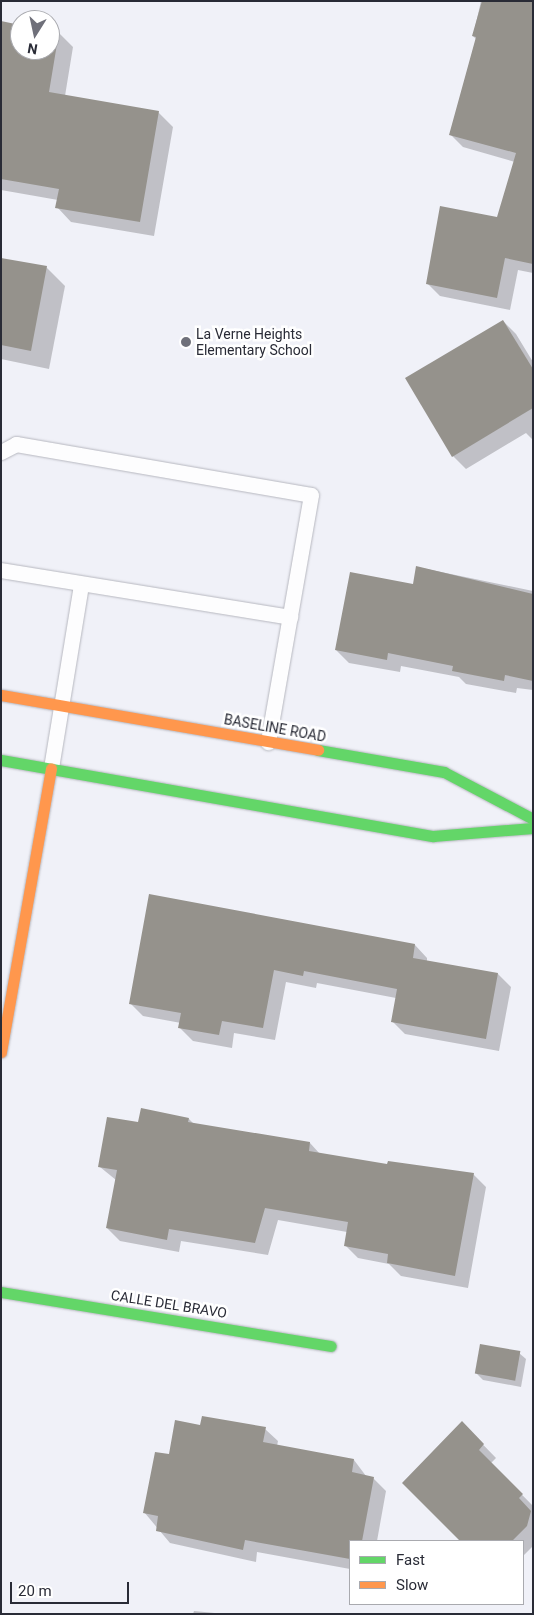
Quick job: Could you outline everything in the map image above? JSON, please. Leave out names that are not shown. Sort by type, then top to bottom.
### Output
[{"type":"main road","name":"BASELINE ROAD","points":[[1,695],[444,772],[533,819]]},
{"type":"main road","points":[[1,760],[433,836],[533,828]]},
{"type":"main road","points":[[1,1052],[51,768]]},
{"type":"main road","name":"CALLE DEL BRAVO","points":[[1,1292],[332,1346]]},
{"type":"lane","points":[[1,452],[16,444],[311,495],[268,742]]},
{"type":"lane","points":[[1,570],[290,617]]},
{"type":"lane","points":[[51,768],[81,584]]},
{"type":"building","points":[[482,1],[533,1],[533,264],[505,258],[497,298],[426,284],[440,206],[497,217],[516,153],[449,135],[476,37],[472,36]]},
{"type":"building","points":[[1,21],[10,23],[10,60],[54,60],[49,92],[159,111],[140,222],[55,208],[59,189],[1,179]]},
{"type":"building","points":[[1,258],[47,266],[31,351],[1,345]]},
{"type":"building","points":[[503,320],[533,369],[533,408],[452,457],[405,378]]},
{"type":"building","points":[[416,566],[533,594],[533,681],[505,675],[504,681],[452,671],[453,666],[388,653],[387,660],[335,650],[350,572],[413,584]]},
{"type":"building","points":[[149,894],[415,944],[413,958],[498,973],[486,1039],[391,1022],[397,989],[304,971],[303,976],[274,970],[263,1028],[222,1021],[219,1035],[178,1028],[181,1013],[129,1004]]},
{"type":"building","points":[[141,1108],[189,1118],[188,1122],[310,1142],[309,1151],[387,1164],[388,1161],[474,1173],[455,1276],[387,1263],[388,1254],[344,1246],[348,1222],[265,1208],[255,1243],[169,1229],[167,1240],[106,1228],[117,1170],[98,1167],[107,1117],[138,1122]]},
{"type":"building","points":[[480,1344],[520,1351],[515,1381],[475,1374]]},
{"type":"building","points":[[202,1416],[266,1427],[263,1442],[354,1459],[352,1472],[374,1477],[362,1540],[349,1540],[349,1559],[245,1540],[243,1550],[156,1531],[158,1516],[143,1513],[155,1452],[169,1454],[175,1420],[200,1425]]},
{"type":"building","points":[[462,1421],[484,1444],[479,1450],[523,1494],[519,1498],[531,1511],[527,1526],[513,1540],[459,1540],[402,1483]]},
{"type":"traffic: fast","points":[[318,750],[444,772],[533,819]]},
{"type":"traffic: fast","points":[[1,760],[433,836],[533,828]]},
{"type":"traffic: fast","points":[[1,1292],[331,1346]]},
{"type":"traffic: slow","points":[[1,695],[318,750]]},
{"type":"traffic: slow","points":[[1,1052],[51,768]]},
{"type":"place","name":"La Verne Heights Elementary School","points":[[186,342]]}]
